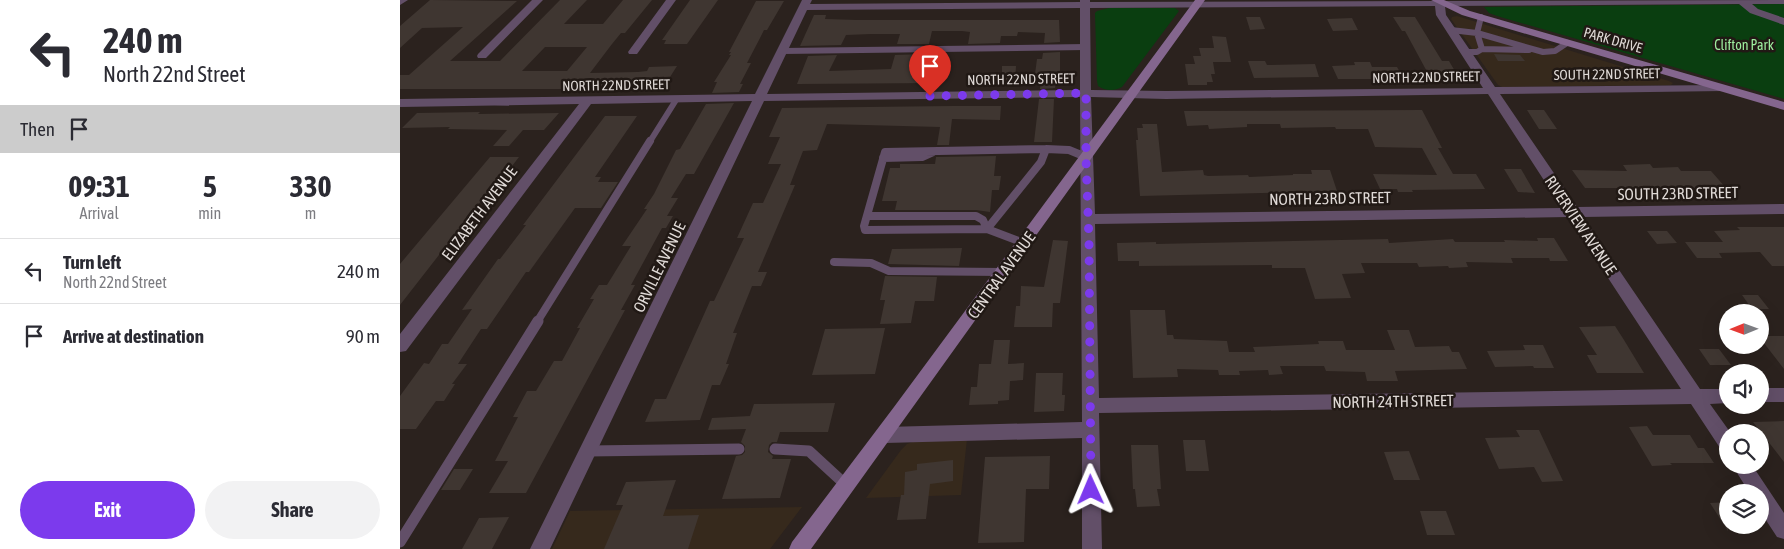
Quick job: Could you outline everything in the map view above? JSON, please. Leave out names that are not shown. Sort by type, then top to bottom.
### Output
[{"type":"main road","name":"CENTRAL AVENUE","points":[[799,549],[885,435],[1086,158],[1130,94],[1199,2]]},
{"type":"main road","name":"PARK DRIVE","points":[[1437,2],[1567,43],[1784,106]]},
{"type":"street","points":[[482,56],[538,0]]},
{"type":"street","points":[[633,52],[672,0]]},
{"type":"street","points":[[1740,0],[1754,11],[1784,22]]},
{"type":"street","points":[[806,4],[1418,3],[1784,0]]},
{"type":"street","name":"RIVERVIEW AVENUE","points":[[1437,2],[1451,30],[1719,432]]},
{"type":"street","points":[[1086,3],[1086,158],[1092,549]]},
{"type":"street","name":"ORVILLE AVENUE","points":[[540,549],[806,4]]},
{"type":"street","name":"SOUTH 22ND STREET","points":[[1492,91],[1723,88]]},
{"type":"street","name":"NORTH 22ND STREET","points":[[406,103],[1086,93],[1492,91]]},
{"type":"street","name":"ELIZABETH AVENUE","points":[[400,346],[587,101]]},
{"type":"street","points":[[400,114],[406,103]]},
{"type":"street","name":"SOUTH 23RD STREET","points":[[1573,212],[1784,208]]},
{"type":"street","name":"NORTH 23RD STREET","points":[[1088,220],[1573,212]]},
{"type":"street","points":[[1769,395],[1784,395]]},
{"type":"street","name":"NORTH 24TH STREET","points":[[1090,406],[1719,396]]},
{"type":"street","points":[[885,435],[1090,430]]},
{"type":"street","points":[[1769,507],[1784,530]]},
{"type":"lane","points":[[1481,17],[1477,33],[1482,49]]},
{"type":"lane","points":[[1451,30],[1477,33],[1496,43],[1547,52],[1560,50],[1567,43]]},
{"type":"lane","points":[[1466,52],[1477,52],[1496,43],[1509,45]]},
{"type":"lane","points":[[783,51],[1086,47]]},
{"type":"lane","points":[[400,542],[676,100]]},
{"type":"lane","points":[[987,229],[1041,162],[1046,149]]},
{"type":"lane","points":[[1024,243],[987,229],[865,230],[864,226],[885,152],[888,150],[933,152],[1046,149],[1069,150],[1086,158]]},
{"type":"lane","points":[[867,216],[976,216],[983,220],[987,229]]},
{"type":"lane","points":[[834,262],[872,264],[888,271],[1003,272]]},
{"type":"lane","points":[[588,451],[739,449]]},
{"type":"lane","points":[[775,449],[809,451],[847,486]]},
{"type":"shaded area","points":[[1457,16],[1673,83],[1671,85],[1502,87],[1498,85],[1451,19]]},
{"type":"shaded area","points":[[967,439],[961,495],[866,498],[907,444],[918,440]]},
{"type":"shaded area","points":[[802,507],[770,549],[552,549],[570,511]]},
{"type":"green space","name":"Clifton Park","points":[[1784,4],[1784,99],[1497,16],[1489,13],[1484,7]]},
{"type":"green space","points":[[1109,8],[1175,8],[1179,11],[1122,87],[1110,90],[1098,86],[1097,81],[1095,13]]},
{"type":"building","points":[[430,0],[517,1],[450,61],[500,61],[560,0],[587,0],[564,24],[603,24],[623,0],[652,0],[625,33],[621,33],[590,73],[638,72],[647,71],[649,67],[677,66],[665,85],[621,85],[620,87],[559,89],[400,89],[400,75],[409,75],[463,27],[422,28],[400,48],[400,26]],"holes":[[[545,47],[587,47],[567,71],[522,71]]]},
{"type":"building","points":[[690,0],[718,0],[687,44],[664,44],[666,40],[662,40]]},
{"type":"building","points":[[756,1],[784,1],[767,30],[764,30],[747,63],[751,63],[740,84],[743,84],[739,92],[712,93],[717,82],[714,82],[731,55],[729,55],[731,52],[729,52]]},
{"type":"building","points":[[814,15],[826,15],[825,19],[857,20],[1059,20],[1060,42],[1044,43],[1045,33],[1018,32],[1017,36],[1001,36],[1000,43],[968,44],[970,32],[932,31],[929,44],[897,44],[900,34],[871,34],[846,35],[841,45],[800,46]]},
{"type":"building","points":[[1246,17],[1260,17],[1265,29],[1250,30]]},
{"type":"building","points":[[1393,17],[1415,17],[1442,61],[1449,61],[1459,78],[1431,79],[1405,31],[1402,31]]},
{"type":"building","points":[[1352,18],[1358,30],[1333,31],[1327,19]]},
{"type":"building","points":[[1212,36],[1226,37],[1231,62],[1213,62],[1215,74],[1211,74],[1213,82],[1207,82],[1207,85],[1188,85],[1185,64],[1195,64],[1193,56],[1201,56],[1199,48],[1214,48]]},
{"type":"building","points":[[1060,52],[1060,82],[1056,82],[1055,88],[1040,89],[1042,74],[1035,74],[1037,59],[1042,59],[1043,53]]},
{"type":"building","points":[[926,54],[922,70],[937,70],[934,83],[797,84],[808,56],[837,55],[829,71],[891,69],[895,55]]},
{"type":"building","points":[[1494,54],[1520,55],[1525,61],[1498,61]]},
{"type":"building","points":[[1248,61],[1265,61],[1267,65],[1315,64],[1319,77],[1254,78]]},
{"type":"building","points":[[1354,62],[1370,62],[1372,67],[1397,67],[1404,79],[1338,79],[1332,66],[1355,65]]},
{"type":"building","points":[[1002,66],[1016,66],[1015,82],[1002,83]]},
{"type":"building","points":[[1039,99],[1054,99],[1052,142],[1034,142]]},
{"type":"building","points":[[734,103],[694,174],[686,174],[671,198],[678,198],[667,216],[673,216],[666,228],[662,228],[631,285],[635,285],[621,310],[625,310],[526,493],[489,493],[508,461],[495,461],[518,417],[513,417],[527,391],[536,391],[554,361],[562,361],[580,328],[577,328],[594,299],[590,299],[599,285],[607,285],[631,246],[622,246],[647,209],[644,209],[654,194],[676,150],[680,149],[706,104]]},
{"type":"building","points":[[1001,106],[1000,120],[952,119],[949,145],[937,145],[940,127],[827,124],[817,150],[803,151],[790,185],[795,185],[758,272],[767,272],[761,286],[752,286],[733,333],[737,333],[726,364],[729,364],[720,385],[712,385],[700,420],[645,422],[655,399],[666,399],[710,301],[714,301],[744,238],[737,238],[753,203],[763,203],[781,164],[768,164],[780,137],[769,137],[782,108]]},
{"type":"building","points":[[1422,110],[1442,148],[1438,148],[1453,174],[1476,174],[1485,189],[1412,190],[1413,192],[1398,192],[1397,189],[1380,189],[1373,174],[1437,175],[1422,148],[1375,147],[1368,129],[1336,129],[1335,127],[1281,128],[1280,124],[1247,124],[1247,127],[1209,129],[1208,125],[1187,126],[1184,111]]},
{"type":"building","points":[[1527,110],[1544,110],[1557,129],[1539,129]]},
{"type":"building","points":[[480,112],[478,114],[559,113],[544,130],[523,130],[509,146],[493,146],[507,130],[448,129],[450,127],[402,128],[417,113]]},
{"type":"building","points":[[605,116],[637,116],[595,177],[601,177],[598,182],[618,182],[601,208],[575,208],[529,272],[526,272],[487,329],[481,329],[458,364],[467,364],[452,384],[455,384],[444,401],[436,401],[416,429],[400,429],[400,396],[424,363],[429,364],[442,344],[448,344],[472,309],[462,310]]},
{"type":"building","points":[[1142,124],[1157,124],[1162,172],[1203,170],[1204,175],[1208,176],[1248,175],[1249,177],[1312,174],[1311,170],[1330,170],[1337,191],[1140,196],[1136,140],[1138,140],[1137,128],[1143,128]]},
{"type":"building","points":[[996,156],[994,176],[1001,176],[999,190],[992,190],[990,212],[976,210],[895,210],[897,201],[882,201],[890,168],[900,168],[900,164],[935,164],[936,157]]},
{"type":"building","points":[[490,157],[519,157],[485,201],[481,201],[400,305],[400,264]]},
{"type":"building","points":[[1650,164],[1653,168],[1678,167],[1681,171],[1711,171],[1726,188],[1657,188],[1660,191],[1644,191],[1641,188],[1585,188],[1572,170],[1627,171],[1623,165]]},
{"type":"building","points":[[1504,169],[1521,169],[1535,193],[1518,192]]},
{"type":"building","points":[[1737,227],[1784,227],[1784,266],[1772,266],[1760,252],[1719,253],[1722,258],[1697,258],[1685,242],[1723,242],[1714,231],[1740,230]]},
{"type":"building","points":[[1647,231],[1667,231],[1677,243],[1657,244]]},
{"type":"building","points":[[1537,238],[1554,238],[1568,261],[1550,261],[1549,258],[1511,258],[1513,263],[1466,262],[1468,267],[1449,268],[1448,266],[1419,267],[1417,263],[1361,263],[1365,273],[1342,274],[1351,298],[1315,299],[1305,268],[1272,268],[1272,265],[1139,266],[1139,261],[1118,261],[1117,243],[1156,242],[1156,244],[1388,239],[1389,243],[1453,239],[1455,242],[1505,242],[1504,240],[1538,241]]},
{"type":"building","points":[[1053,240],[1068,241],[1060,303],[1053,303],[1052,327],[1014,327],[1016,306],[1020,306],[1021,286],[1044,287]]},
{"type":"building","points":[[962,248],[959,266],[888,264],[892,249]]},
{"type":"building","points":[[885,276],[937,277],[934,301],[915,301],[911,323],[880,324],[885,300],[880,300]]},
{"type":"building","points":[[1742,295],[1758,295],[1765,304],[1748,304]]},
{"type":"building","points":[[1130,310],[1165,310],[1167,335],[1173,335],[1174,339],[1227,341],[1229,352],[1255,352],[1253,347],[1319,344],[1318,341],[1343,341],[1346,350],[1395,350],[1387,330],[1409,330],[1415,347],[1449,346],[1452,352],[1459,352],[1467,369],[1395,371],[1398,381],[1367,381],[1365,372],[1326,371],[1324,366],[1280,366],[1283,374],[1269,375],[1268,370],[1239,371],[1240,375],[1219,375],[1218,370],[1177,369],[1178,377],[1133,378]]},
{"type":"building","points":[[1615,326],[1644,373],[1597,373],[1587,355],[1597,355],[1579,327]]},
{"type":"building","points":[[885,328],[875,374],[812,375],[825,329]]},
{"type":"building","points":[[1769,336],[1784,336],[1784,369],[1769,350]]},
{"type":"building","points":[[994,340],[1010,340],[1008,364],[1024,363],[1023,380],[1010,381],[1009,400],[998,401],[998,404],[969,405],[971,387],[977,387],[979,364],[991,364]]},
{"type":"building","points":[[1523,345],[1543,345],[1554,368],[1534,368],[1533,366],[1495,367],[1487,351],[1525,350]]},
{"type":"building","points":[[1699,349],[1719,349],[1719,354],[1723,354],[1730,364],[1719,364],[1710,365]]},
{"type":"building","points":[[1036,373],[1063,373],[1062,395],[1065,395],[1064,411],[1034,412]]},
{"type":"building","points":[[835,403],[828,432],[780,432],[777,442],[772,442],[769,445],[768,452],[773,456],[772,459],[791,459],[780,498],[722,499],[736,456],[742,455],[745,452],[745,446],[741,442],[746,429],[708,430],[712,418],[750,416],[754,404]]},
{"type":"building","points":[[1784,421],[1784,462],[1769,443],[1769,424],[1755,424],[1753,422]]},
{"type":"building","points":[[1647,426],[1653,435],[1690,435],[1698,448],[1704,448],[1714,463],[1670,463],[1672,465],[1652,466],[1629,427]]},
{"type":"building","points":[[1516,430],[1539,430],[1563,481],[1542,482],[1534,467],[1499,469],[1485,438],[1520,437]]},
{"type":"building","points":[[1183,440],[1205,440],[1209,471],[1186,471]]},
{"type":"building","points":[[1131,445],[1158,445],[1161,489],[1157,489],[1160,506],[1137,507],[1135,489],[1133,489]]},
{"type":"building","points":[[1409,451],[1420,480],[1394,480],[1384,452]]},
{"type":"building","points":[[1050,456],[1049,489],[1026,489],[1024,542],[978,543],[985,457]]},
{"type":"building","points":[[953,460],[953,481],[930,484],[926,519],[897,520],[901,495],[904,495],[905,472],[917,470],[917,464]]},
{"type":"building","points":[[454,469],[473,469],[460,490],[441,490]]},
{"type":"building","points":[[676,480],[663,516],[699,515],[688,549],[604,549],[623,505],[616,505],[626,482]]},
{"type":"building","points":[[1719,502],[1719,517],[1710,503]]},
{"type":"building","points":[[1420,511],[1446,511],[1455,535],[1427,535]]},
{"type":"building","points":[[509,517],[492,549],[462,549],[479,518]]},
{"type":"route","points":[[930,96],[1086,93],[1091,490]]}]
